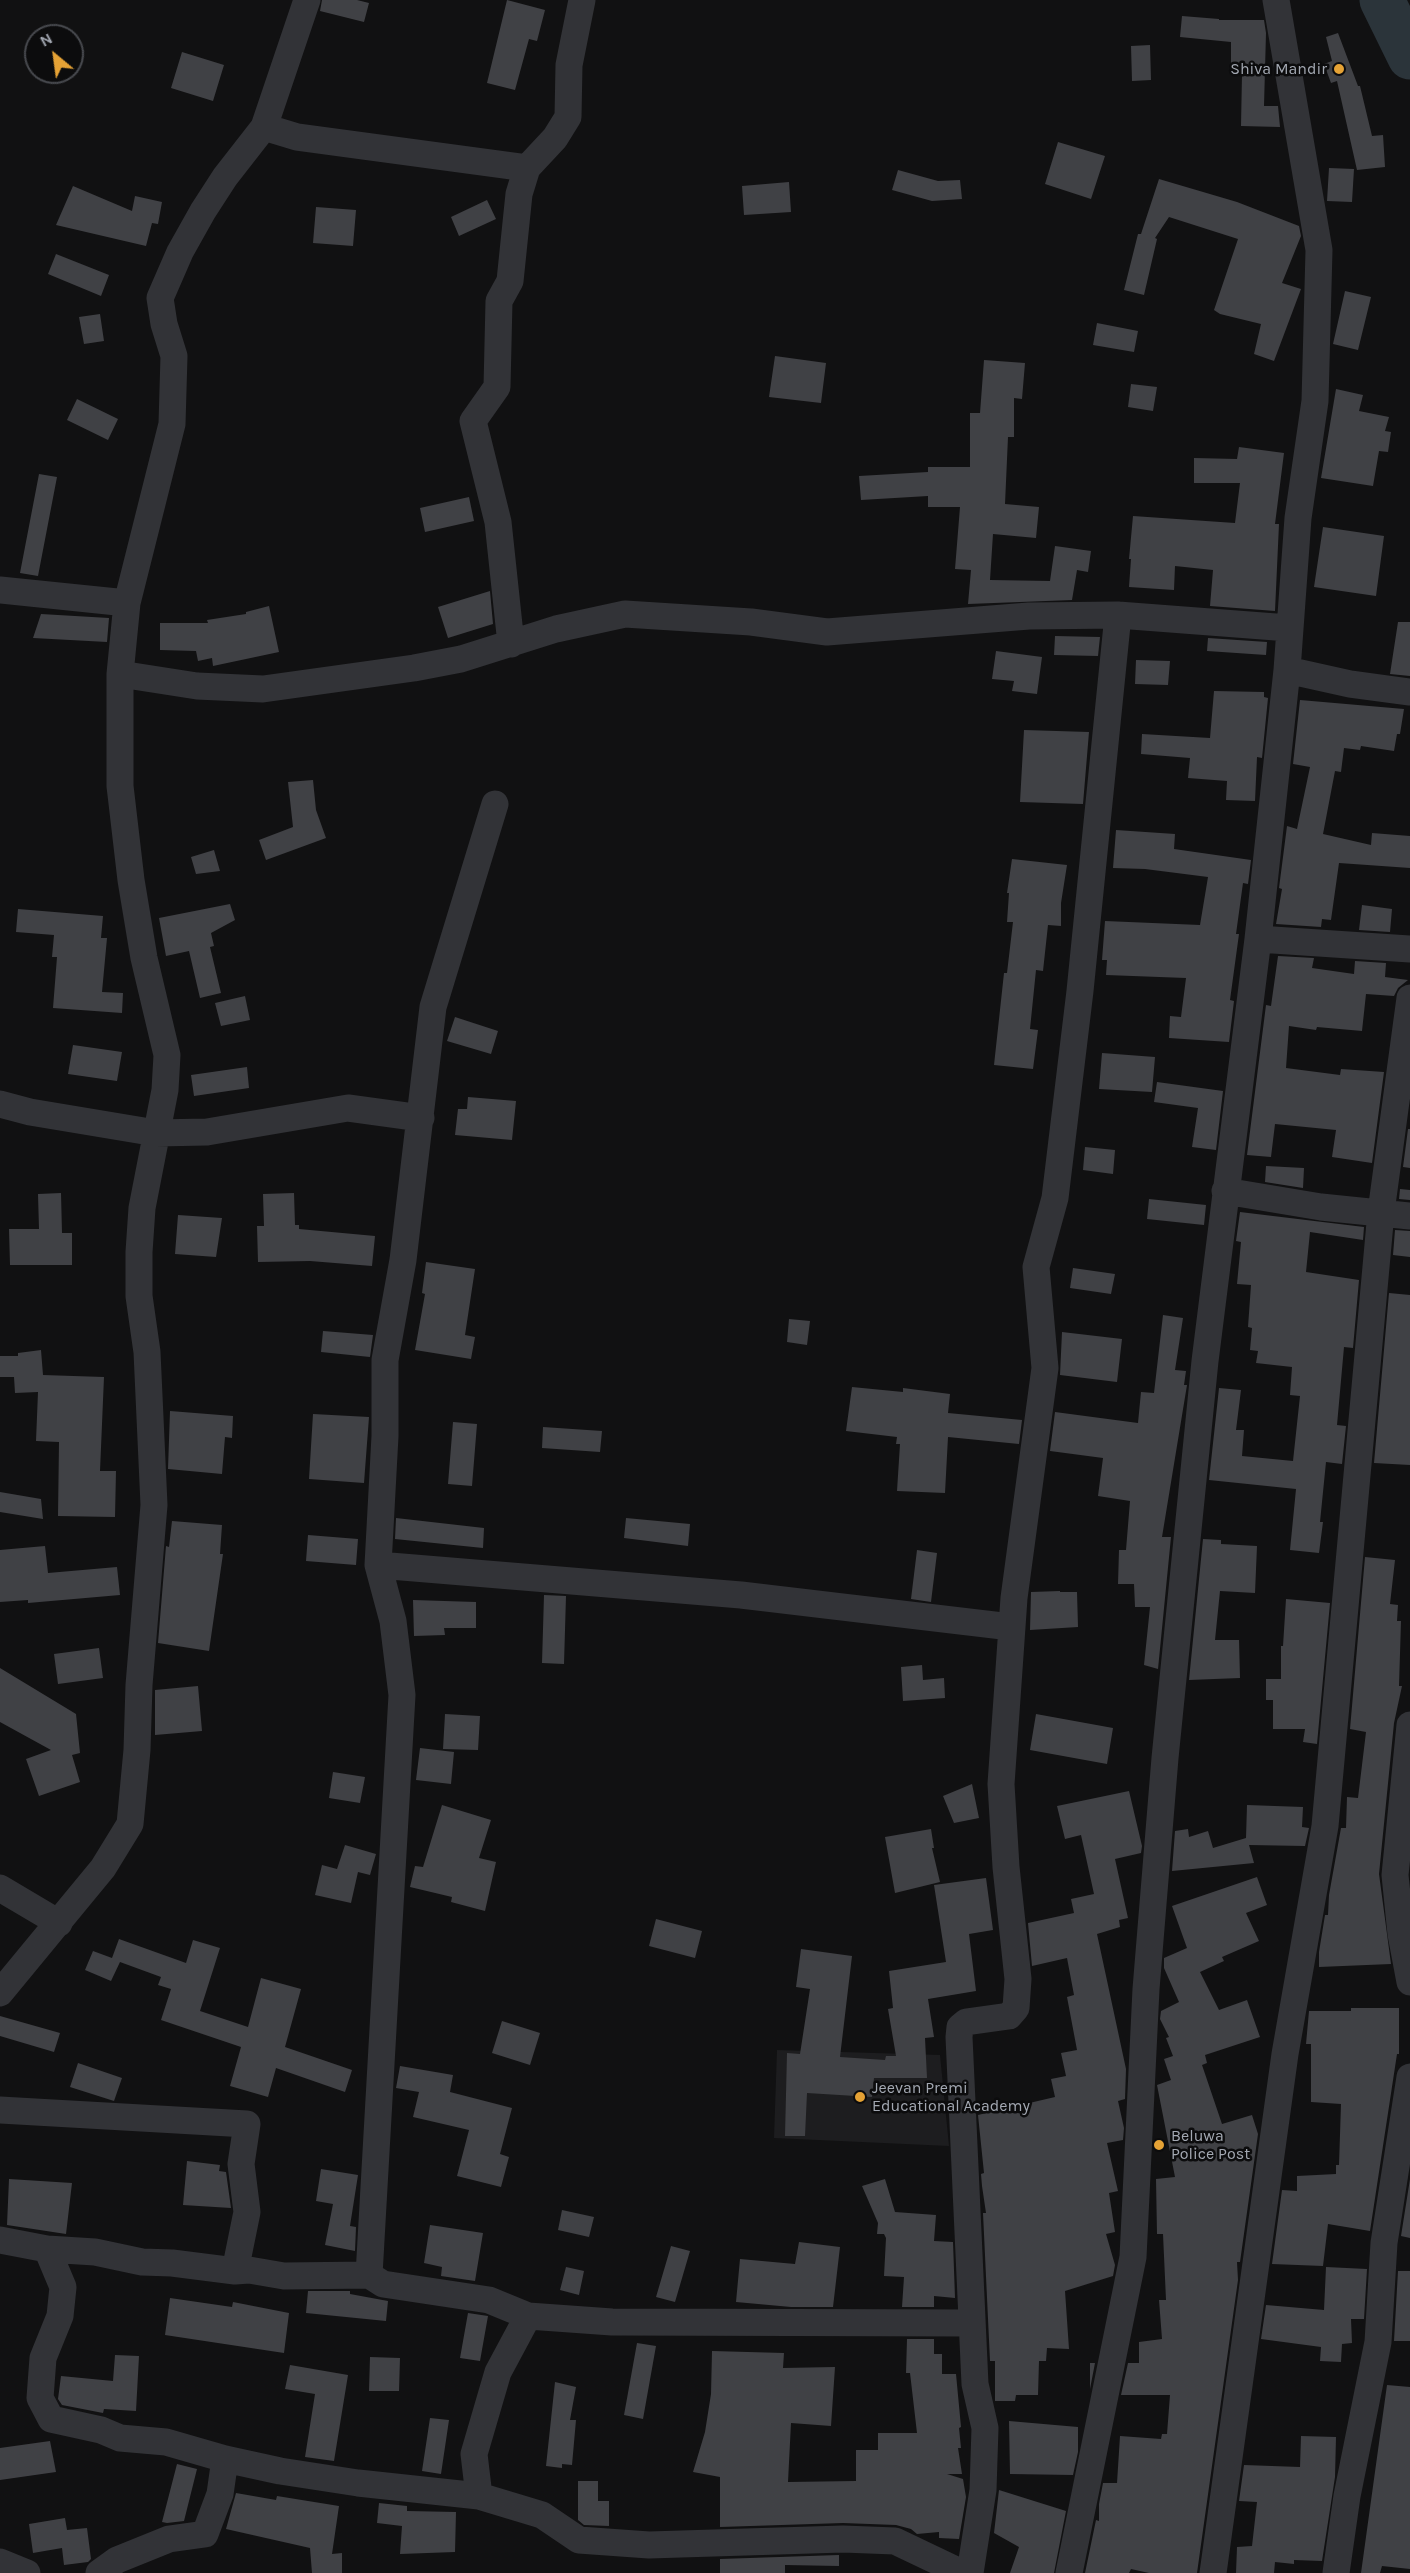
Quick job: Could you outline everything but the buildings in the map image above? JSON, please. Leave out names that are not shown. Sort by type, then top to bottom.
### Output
[{"type":"street","points":[[0,1993],[103,1868],[130,1824],[154,1505],[147,1352],[139,1296],[139,1252],[142,1208],[165,1090],[167,1055],[144,958],[130,880],[120,786],[120,675],[127,603],[172,424],[174,356],[164,324],[160,298],[180,252],[203,211],[225,177],[264,127],[307,0]]},
{"type":"street","points":[[512,644],[498,522],[473,421],[496,387],[499,302],[510,280],[519,194],[527,168],[555,138],[568,117],[568,65],[582,0]]},
{"type":"street","points":[[1069,2573],[1133,2257],[1146,1989],[1164,1769],[1205,1361],[1258,939],[1287,670],[1298,518],[1316,401],[1319,250],[1276,0]]},
{"type":"street","points":[[264,127],[297,137],[527,168]]},
{"type":"street","points":[[0,590],[127,603]]},
{"type":"street","points":[[120,675],[196,686],[263,689],[414,668],[512,644],[556,629],[625,614],[751,622],[826,632],[1029,616],[1118,615],[1289,628]]},
{"type":"street","points":[[970,2573],[983,2490],[985,2428],[975,2384],[959,2037],[960,2027],[966,2022],[1010,2016],[1016,2008],[1018,1979],[1006,1867],[1001,1784],[1011,1627],[1045,1368],[1036,1267],[1055,1198],[1080,991],[1118,615]]},
{"type":"street","points":[[1287,670],[1350,684],[1410,692]]},
{"type":"street","points":[[369,2275],[402,1695],[393,1621],[378,1565],[385,1436],[385,1360],[403,1260],[433,1007],[495,804]]},
{"type":"street","points":[[1258,939],[1410,949]]},
{"type":"street","points":[[1214,2573],[1284,2054],[1325,1827],[1381,1212],[1403,1084],[1410,998]]},
{"type":"street","points":[[0,1104],[30,1112],[156,1133],[207,1132],[348,1108],[421,1118]]},
{"type":"street","points":[[1225,1191],[1321,1207],[1410,1216]]},
{"type":"street","points":[[378,1565],[741,1595],[1011,1627]]},
{"type":"street","points":[[1410,1725],[1395,1875],[1401,1934],[1410,1982]]},
{"type":"street","points":[[0,1888],[58,1923]]},
{"type":"street","points":[[1336,2573],[1347,2496],[1378,2342],[1384,2243],[1410,2077]]},
{"type":"street","points":[[0,2110],[247,2124],[241,2164],[247,2212],[235,2271]]},
{"type":"street","points":[[0,2240],[47,2249],[95,2252],[142,2262],[172,2263],[235,2271],[249,2270],[284,2276],[369,2275],[383,2284],[489,2300],[528,2316],[612,2322],[971,2323]]},
{"type":"street","points":[[47,2249],[63,2287],[60,2316],[43,2358],[40,2398],[51,2419],[101,2430],[120,2438],[166,2442],[225,2459],[358,2483],[479,2496],[542,2514],[579,2540],[648,2545],[843,2539],[896,2541],[962,2573]]},
{"type":"street","points":[[479,2496],[474,2454],[498,2373],[528,2316]]},
{"type":"street","points":[[111,2569],[169,2539],[205,2534],[220,2494],[225,2459]]},
{"type":"street","points":[[0,2562],[27,2573]]},
{"type":"shaded area","name":"Jeevan Premi Educational Academy","points":[[777,2050],[940,2055],[949,2146],[774,2138]]},
{"type":"waterway","points":[[1382,0],[1410,57]]},
{"type":"place","name":"Shiva Mandir","points":[[1339,69]]},
{"type":"place","name":"Jeevan Premi Educational Academy","points":[[860,2097]]},
{"type":"place","name":"Beluwa Police Post","points":[[1159,2145]]}]
